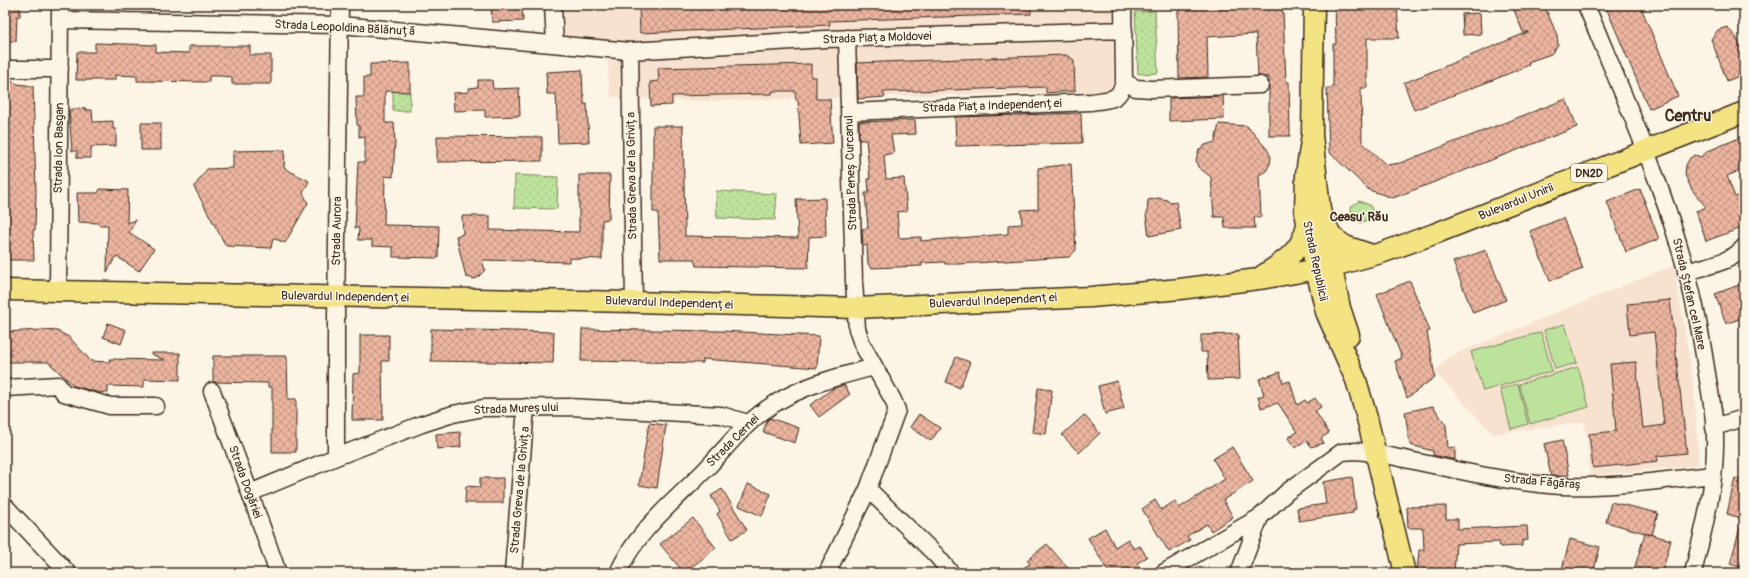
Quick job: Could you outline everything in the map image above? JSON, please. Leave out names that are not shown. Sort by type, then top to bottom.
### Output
[{"type":"main road","name":"Strada Republicii","points":[[1314,5],[1312,136],[1314,218],[1323,268],[1340,308],[1350,339],[1356,380],[1376,453],[1405,573]]},
{"type":"main road","name":"Bulevardul Unirii","points":[[1323,268],[1372,255],[1434,234],[1744,112]]},
{"type":"main road","points":[[1258,279],[1292,256],[1314,218],[1331,236],[1345,246],[1372,255]]},
{"type":"main road","name":"Bulevardul Independenței","points":[[5,290],[634,302],[856,308],[1091,297],[1180,289],[1258,279],[1323,268]]},
{"type":"street","name":"Strada Aurora","points":[[336,457],[336,297],[340,5]]},
{"type":"street","points":[[553,5],[555,44]]},
{"type":"street","points":[[1123,5],[1124,82],[1136,88],[1152,89],[1260,86]]},
{"type":"street","name":"Strada Ștefan cel Mare","points":[[1586,5],[1646,151],[1664,201],[1686,272],[1704,360],[1716,445],[1713,475],[1697,572]]},
{"type":"street","name":"Strada Leopoldina Bălănuță","points":[[60,13],[340,25],[630,51]]},
{"type":"street","name":"Strada Ion Basgan","points":[[58,291],[60,13]]},
{"type":"street","name":"Strada Piața Moldovei","points":[[630,51],[847,38],[1124,30]]},
{"type":"street","name":"Strada Peneș Curcanul","points":[[847,38],[856,308]]},
{"type":"street","name":"Strada Greva de la Grivița","points":[[630,51],[634,302]]},
{"type":"street","points":[[5,70],[60,69]]},
{"type":"street","name":"Strada Piața Independenței","points":[[850,112],[1091,102],[1114,99],[1121,93],[1124,82]]},
{"type":"street","points":[[1686,272],[1722,261],[1740,252],[1744,247]]},
{"type":"street","points":[[827,573],[868,489],[897,410],[894,400],[874,367],[859,337],[856,308]]},
{"type":"street","name":"Strada Cernei","points":[[618,573],[623,561],[637,539],[707,468],[748,423],[774,404],[794,393],[841,376],[874,367]]},
{"type":"street","points":[[5,388],[58,385],[64,393],[110,406],[156,406]]},
{"type":"street","name":"Strada Dogăriei","points":[[212,391],[278,573]]},
{"type":"street","name":"Strada Greva de la Grivița","points":[[513,573],[526,407]]},
{"type":"street","name":"Strada Mureșului","points":[[250,493],[336,457],[422,424],[453,414],[483,408],[568,407],[721,416],[748,423]]},
{"type":"street","points":[[1714,427],[1744,418]]},
{"type":"street","name":"Strada Făgăraș","points":[[1260,517],[1287,492],[1342,452],[1356,451],[1376,453],[1519,482],[1562,486],[1609,486],[1713,475]]},
{"type":"street","points":[[868,489],[936,555],[951,573]]},
{"type":"street","points":[[5,507],[68,573]]},
{"type":"street","points":[[1163,573],[1260,517]]},
{"type":"street","points":[[1239,573],[1260,517]]},
{"type":"shaded area","points":[[563,5],[1113,5],[1113,91],[704,101],[610,97],[606,41],[565,37]]},
{"type":"shaded area","points":[[1674,265],[1694,388],[1699,465],[1590,476],[1585,422],[1493,434],[1435,372],[1448,357]]},
{"type":"green space","points":[[1155,11],[1158,73],[1138,74],[1135,12]]},
{"type":"green space","points":[[393,91],[410,92],[410,111],[393,111]]},
{"type":"green space","points":[[515,175],[558,177],[557,209],[514,208]]},
{"type":"green space","points":[[716,191],[777,194],[775,220],[717,218]]},
{"type":"green space","points":[[1359,201],[1370,205],[1373,212],[1370,219],[1360,223],[1361,216],[1351,217],[1351,207]]},
{"type":"green space","points":[[1565,324],[1577,363],[1555,369],[1544,330]]},
{"type":"green space","points":[[1541,332],[1552,371],[1483,391],[1471,352]]},
{"type":"green space","points":[[1578,367],[1589,407],[1530,424],[1519,384]]},
{"type":"green space","points":[[1518,384],[1528,424],[1511,429],[1500,389]]},
{"type":"building","points":[[5,5],[20,5],[20,16],[17,16],[16,41],[5,41]]},
{"type":"building","points":[[491,5],[522,5],[523,21],[492,22]]},
{"type":"building","points":[[639,5],[1031,5],[1031,14],[829,21],[830,25],[640,33]]},
{"type":"building","points":[[1276,5],[1283,12],[1286,82],[1289,82],[1290,136],[1269,136],[1269,77],[1258,76],[1256,34],[1207,37],[1208,77],[1179,78],[1178,11],[1188,7]]},
{"type":"building","points":[[1335,5],[1397,5],[1399,38],[1367,38],[1367,88],[1361,88],[1362,142],[1386,165],[1400,163],[1566,99],[1577,127],[1393,198],[1369,190],[1329,152],[1327,88],[1333,88],[1333,44],[1336,44]]},
{"type":"building","points":[[1512,5],[1544,5],[1557,35],[1558,45],[1551,54],[1528,62],[1529,65],[1493,80],[1414,110],[1404,83],[1528,32],[1523,32]]},
{"type":"building","points":[[1605,5],[1640,5],[1678,96],[1649,109]]},
{"type":"building","points":[[1480,13],[1481,34],[1463,35],[1462,14]]},
{"type":"building","points":[[1727,27],[1736,37],[1744,55],[1744,74],[1727,81],[1711,39],[1718,30]]},
{"type":"building","points":[[95,43],[156,45],[156,52],[189,53],[189,46],[250,46],[250,55],[271,55],[271,84],[232,84],[232,77],[220,76],[209,76],[209,82],[137,81],[137,76],[115,75],[115,80],[76,80],[77,52],[95,52]]},
{"type":"building","points":[[1066,55],[1074,60],[1075,91],[1046,93],[1046,87],[883,92],[885,97],[858,99],[857,63]]},
{"type":"building","points":[[410,63],[410,92],[385,91],[385,123],[394,123],[395,142],[393,177],[385,176],[384,225],[439,226],[438,258],[393,257],[393,247],[372,246],[372,240],[358,240],[359,228],[355,228],[358,162],[365,162],[365,136],[359,137],[356,97],[364,97],[364,77],[370,77],[370,64]]},
{"type":"building","points":[[811,64],[811,77],[816,77],[816,99],[830,99],[833,143],[801,145],[798,100],[796,100],[795,91],[773,91],[772,94],[672,96],[672,105],[651,106],[650,82],[659,81],[658,68]]},
{"type":"building","points":[[582,70],[584,104],[587,104],[589,142],[558,143],[556,94],[547,94],[546,72]]},
{"type":"building","points":[[478,80],[492,80],[493,89],[519,88],[520,116],[485,117],[485,110],[454,111],[453,93],[469,92],[469,88],[478,87]]},
{"type":"building","points":[[5,81],[33,86],[36,192],[35,230],[33,230],[34,260],[5,260],[5,234],[7,234],[5,205]]},
{"type":"building","points":[[1223,96],[1224,119],[1169,121],[1169,98]]},
{"type":"building","points":[[86,108],[85,110],[92,110],[93,122],[113,121],[113,129],[116,129],[116,146],[91,147],[91,158],[77,158],[77,151],[72,151],[69,110]]},
{"type":"building","points":[[1081,113],[1082,143],[956,146],[955,117]]},
{"type":"building","points":[[915,120],[916,134],[891,135],[894,153],[884,155],[886,179],[904,178],[907,211],[897,212],[899,238],[921,237],[921,241],[1008,234],[1008,225],[1022,224],[1021,210],[1038,209],[1038,168],[1071,164],[1076,250],[1069,257],[959,264],[945,264],[945,262],[922,263],[922,266],[872,268],[868,264],[867,245],[863,246],[862,229],[868,228],[865,193],[869,193],[868,179],[870,179],[866,140],[859,140],[859,122]]},
{"type":"building","points":[[141,123],[161,123],[161,150],[141,150]]},
{"type":"building","points":[[1219,124],[1247,126],[1267,149],[1271,157],[1270,164],[1266,171],[1259,175],[1261,217],[1254,217],[1255,228],[1225,228],[1224,217],[1214,217],[1211,177],[1198,167],[1196,160],[1199,150],[1205,145],[1215,142]]},
{"type":"building","points":[[653,126],[683,126],[685,236],[798,238],[796,199],[825,198],[826,236],[809,237],[808,268],[696,266],[694,259],[660,259],[658,212],[653,212]]},
{"type":"building","points":[[437,136],[542,137],[542,161],[437,162]]},
{"type":"building","points":[[1744,136],[1744,169],[1727,176],[1735,197],[1741,195],[1744,202],[1744,227],[1706,241],[1696,211],[1706,207],[1692,190],[1685,175],[1686,165],[1690,158],[1695,155],[1701,157],[1708,151]]},
{"type":"building","points":[[285,150],[284,168],[309,181],[303,193],[308,203],[285,243],[273,238],[271,248],[226,246],[194,187],[207,169],[233,168],[233,151]]},
{"type":"building","points":[[579,175],[610,175],[609,219],[602,220],[602,259],[569,258],[569,262],[482,260],[485,270],[476,279],[466,277],[456,236],[463,234],[462,216],[490,216],[490,230],[579,232]]},
{"type":"building","points":[[100,189],[128,190],[127,223],[136,220],[129,232],[154,249],[139,271],[116,256],[107,272],[108,225],[78,222],[77,193],[98,193]]},
{"type":"building","points":[[1640,189],[1659,239],[1626,252],[1607,202]]},
{"type":"building","points":[[1158,198],[1167,200],[1170,203],[1176,202],[1181,230],[1149,236],[1146,215],[1148,200]]},
{"type":"building","points":[[1563,218],[1583,269],[1550,281],[1530,231]]},
{"type":"building","points":[[1486,250],[1506,300],[1473,313],[1453,262]]},
{"type":"building","points":[[1410,281],[1430,331],[1427,332],[1435,377],[1407,398],[1395,361],[1402,358],[1377,294]]},
{"type":"building","points":[[1744,283],[1744,317],[1726,324],[1715,294]]},
{"type":"building","points":[[1670,300],[1687,453],[1657,456],[1658,461],[1593,468],[1589,434],[1616,431],[1610,364],[1636,362],[1643,428],[1664,425],[1654,332],[1630,335],[1627,304]]},
{"type":"building","points":[[108,323],[126,330],[121,344],[103,337]]},
{"type":"building","points":[[431,329],[554,332],[553,363],[431,361]]},
{"type":"building","points":[[582,329],[722,331],[819,336],[817,368],[703,359],[703,363],[581,361]]},
{"type":"building","points":[[42,330],[57,331],[69,337],[91,361],[110,362],[109,359],[165,360],[151,353],[180,353],[180,380],[144,379],[144,387],[108,386],[108,393],[96,392],[74,386],[48,362],[5,362],[5,332]]},
{"type":"building","points":[[1238,334],[1240,379],[1208,380],[1207,352],[1201,352],[1201,335]]},
{"type":"building","points":[[360,335],[389,335],[389,361],[382,361],[383,420],[352,420],[353,374],[360,373]]},
{"type":"building","points":[[213,356],[287,356],[288,399],[296,399],[296,452],[272,452],[272,387],[268,387],[268,383],[213,382]]},
{"type":"building","points":[[956,357],[970,362],[960,388],[946,382]]},
{"type":"building","points":[[1280,372],[1283,383],[1290,381],[1297,405],[1305,400],[1307,403],[1315,398],[1321,407],[1315,411],[1329,433],[1321,438],[1324,443],[1311,447],[1307,441],[1295,448],[1288,438],[1297,432],[1278,403],[1261,408],[1258,397],[1264,395],[1259,379]]},
{"type":"building","points":[[1117,381],[1124,409],[1105,414],[1098,386]]},
{"type":"building","points":[[844,385],[850,394],[819,417],[810,405],[834,388]]},
{"type":"building","points":[[1038,388],[1052,390],[1046,434],[1032,432]]},
{"type":"building","points":[[1433,406],[1446,425],[1448,448],[1455,447],[1455,460],[1433,455],[1433,451],[1410,445],[1405,412]]},
{"type":"building","points":[[919,414],[940,428],[931,441],[910,427]]},
{"type":"building","points":[[1084,415],[1100,433],[1079,453],[1062,435]]},
{"type":"building","points":[[770,418],[799,428],[795,443],[763,432],[767,421]]},
{"type":"building","points":[[649,423],[666,425],[657,488],[639,485]]},
{"type":"building","points":[[460,432],[461,447],[437,449],[436,434]]},
{"type":"building","points":[[1562,440],[1569,475],[1551,476],[1544,444]]},
{"type":"building","points":[[1232,447],[1253,481],[1223,500],[1233,517],[1211,531],[1207,524],[1187,536],[1190,540],[1169,552],[1142,509],[1155,500],[1161,510],[1175,501],[1179,508],[1225,479],[1213,459]]},
{"type":"building","points":[[1352,477],[1356,509],[1353,510],[1353,513],[1299,521],[1297,508],[1326,504],[1323,482]]},
{"type":"building","points":[[480,478],[503,478],[503,503],[465,503],[466,486],[480,487]]},
{"type":"building","points":[[1735,478],[1744,480],[1744,519],[1727,514]]},
{"type":"building","points":[[748,484],[771,494],[762,516],[739,506]]},
{"type":"building","points":[[722,489],[747,530],[732,539],[717,514],[720,511],[711,496]]},
{"type":"building","points":[[1611,502],[1658,513],[1652,535],[1606,522]]},
{"type":"building","points":[[1446,506],[1446,519],[1458,519],[1458,529],[1527,526],[1528,540],[1522,541],[1522,546],[1500,547],[1499,542],[1456,544],[1454,573],[1417,573],[1419,550],[1424,550],[1423,528],[1408,528],[1407,507]]},
{"type":"building","points":[[693,518],[716,548],[684,573],[660,544]]},
{"type":"building","points":[[1741,524],[1744,525],[1744,568],[1730,564]]},
{"type":"building","points":[[1105,528],[1115,547],[1128,539],[1134,549],[1140,546],[1147,557],[1137,563],[1143,573],[1109,573],[1088,538]]},
{"type":"building","points":[[1645,533],[1671,540],[1662,573],[1633,573]]},
{"type":"building","points":[[1570,539],[1600,547],[1593,573],[1561,573]]},
{"type":"building","points":[[1047,544],[1072,573],[1014,573],[1030,564],[1027,560]]},
{"type":"district","name":"Centru","points":[[1688,116]]},
{"type":"district","name":"Ceasu' Rău","points":[[1359,217]]}]
